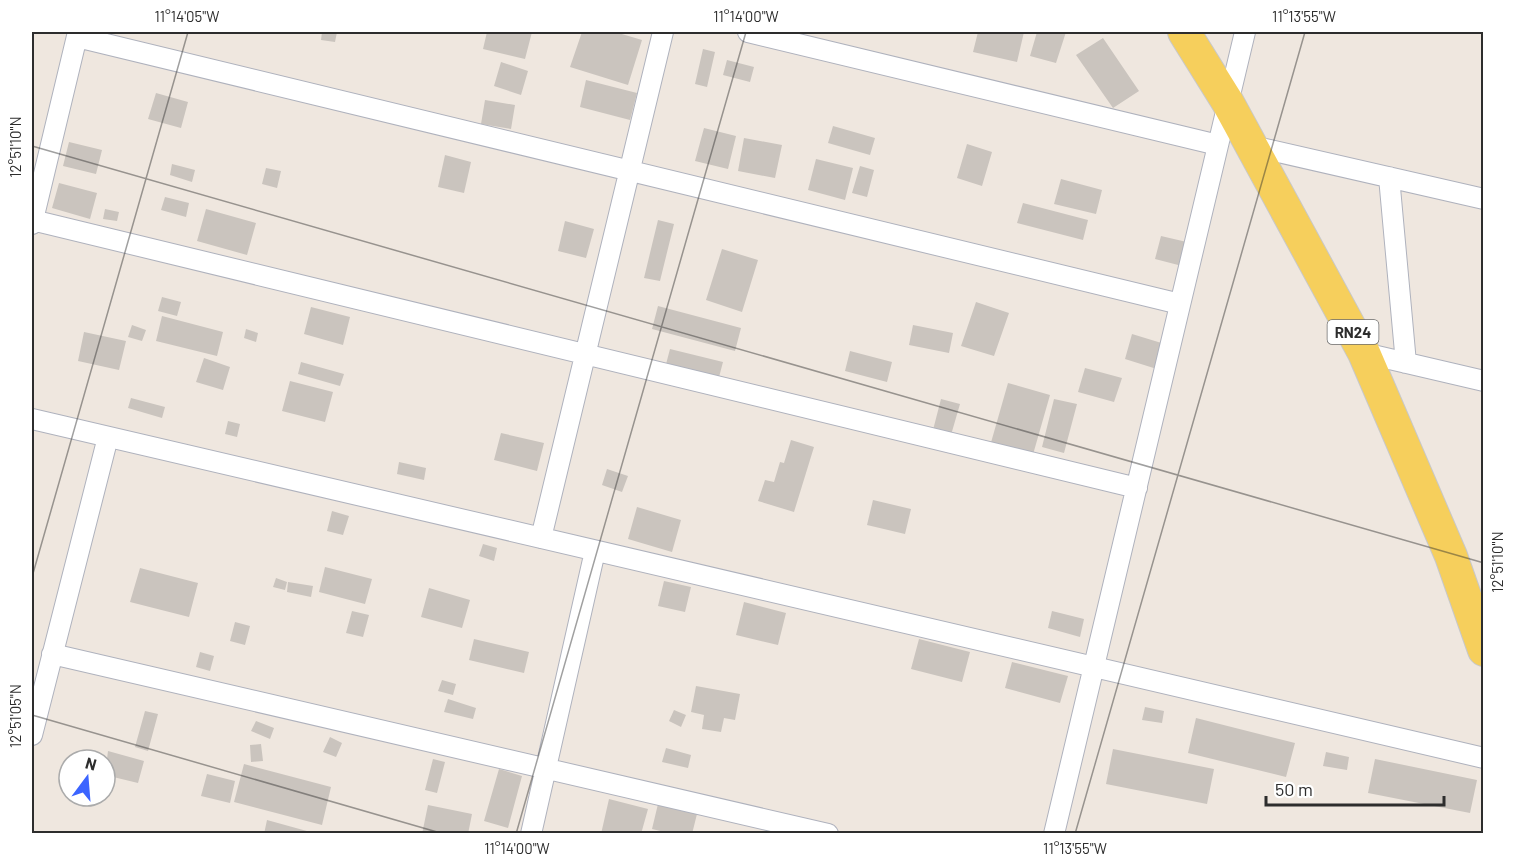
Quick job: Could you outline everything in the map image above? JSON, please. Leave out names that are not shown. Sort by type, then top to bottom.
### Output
[{"type":"main road","name":"RN24","points":[[1185,32],[1227,101],[1364,352],[1451,556],[1484,650]]},
{"type":"street","points":[[541,538],[663,32]]},
{"type":"street","points":[[748,32],[1218,145]]},
{"type":"street","points":[[1054,834],[1245,32]]},
{"type":"street","points":[[1137,488],[32,222],[78,34],[1180,304]]},
{"type":"street","points":[[1252,146],[1484,199]]},
{"type":"street","points":[[1389,177],[1406,363]]},
{"type":"street","points":[[1364,352],[1484,381]]},
{"type":"street","points":[[32,419],[1484,758]]},
{"type":"street","points":[[32,735],[108,437]]},
{"type":"street","points":[[531,834],[595,551]]},
{"type":"street","points":[[52,654],[828,834]]},
{"type":"building","points":[[322,32],[337,32],[335,42],[321,40]]},
{"type":"building","points":[[487,32],[532,32],[525,59],[483,49]]},
{"type":"building","points":[[582,32],[615,32],[642,40],[628,85],[570,67]]},
{"type":"building","points":[[978,32],[1024,32],[1017,62],[973,52]]},
{"type":"building","points":[[1037,32],[1066,32],[1056,63],[1030,56]]},
{"type":"building","points":[[1103,38],[1139,91],[1113,108],[1076,55]]},
{"type":"building","points":[[703,49],[715,52],[707,87],[695,84]]},
{"type":"building","points":[[727,60],[754,67],[750,82],[723,75]]},
{"type":"building","points":[[501,62],[528,71],[521,95],[494,86]]},
{"type":"building","points":[[586,80],[637,93],[630,120],[580,107]]},
{"type":"building","points":[[156,93],[188,102],[181,128],[148,119]]},
{"type":"building","points":[[485,100],[515,105],[511,129],[481,124]]},
{"type":"building","points":[[833,126],[875,138],[870,155],[828,143]]},
{"type":"building","points":[[704,128],[736,136],[728,169],[695,161]]},
{"type":"building","points":[[744,138],[782,145],[775,178],[738,171]]},
{"type":"building","points":[[69,142],[102,150],[96,174],[63,166]]},
{"type":"building","points":[[967,144],[992,152],[982,186],[957,178]]},
{"type":"building","points":[[445,155],[471,162],[464,193],[438,187]]},
{"type":"building","points":[[816,159],[853,168],[845,200],[808,190]]},
{"type":"building","points":[[172,164],[195,170],[192,182],[170,175]]},
{"type":"building","points":[[860,166],[874,170],[867,197],[852,193]]},
{"type":"building","points":[[266,168],[281,171],[277,188],[262,184]]},
{"type":"building","points":[[1061,179],[1102,190],[1096,214],[1054,204]]},
{"type":"building","points":[[59,183],[97,193],[90,219],[52,208]]},
{"type":"building","points":[[165,197],[189,203],[186,217],[161,210]]},
{"type":"building","points":[[1023,203],[1088,220],[1083,240],[1017,223]]},
{"type":"building","points":[[105,209],[119,212],[117,221],[103,219]]},
{"type":"building","points":[[206,209],[256,223],[247,255],[197,241]]},
{"type":"building","points":[[658,220],[674,224],[660,281],[644,278]]},
{"type":"building","points":[[565,221],[594,229],[586,258],[558,251]]},
{"type":"building","points":[[1161,236],[1191,243],[1186,267],[1155,259]]},
{"type":"building","points":[[722,249],[758,260],[742,312],[706,300]]},
{"type":"building","points":[[162,297],[181,302],[177,316],[158,311]]},
{"type":"building","points":[[976,302],[1009,313],[994,356],[961,346]]},
{"type":"building","points":[[658,306],[741,328],[735,351],[652,329]]},
{"type":"building","points":[[311,307],[350,317],[343,345],[304,334]]},
{"type":"building","points":[[162,316],[223,332],[217,356],[156,341]]},
{"type":"building","points":[[132,325],[146,330],[142,341],[128,337]]},
{"type":"building","points":[[913,325],[953,333],[949,353],[909,345]]},
{"type":"building","points":[[246,329],[258,333],[256,342],[244,338]]},
{"type":"building","points":[[84,332],[126,341],[119,370],[78,361]]},
{"type":"building","points":[[1132,334],[1168,345],[1160,370],[1125,359]]},
{"type":"building","points":[[670,349],[723,362],[718,381],[665,368]]},
{"type":"building","points":[[850,351],[892,362],[887,382],[845,371]]},
{"type":"building","points":[[204,358],[230,367],[223,390],[196,382]]},
{"type":"building","points":[[301,362],[344,374],[340,386],[298,374]]},
{"type":"building","points":[[1085,368],[1122,378],[1114,402],[1078,392]]},
{"type":"building","points":[[290,381],[333,392],[325,422],[282,411]]},
{"type":"building","points":[[1008,383],[1050,395],[1032,458],[990,446]]},
{"type":"building","points":[[131,398],[165,407],[162,418],[128,408]]},
{"type":"building","points":[[941,399],[960,404],[951,435],[933,430]]},
{"type":"building","points":[[1054,399],[1077,404],[1064,453],[1042,447]]},
{"type":"building","points":[[228,421],[240,424],[237,437],[225,434]]},
{"type":"building","points":[[501,433],[544,443],[537,471],[494,460]]},
{"type":"building","points":[[791,440],[814,447],[794,512],[758,501],[765,480],[774,482],[780,462],[784,463]]},
{"type":"building","points":[[399,462],[426,468],[424,480],[397,474]]},
{"type":"building","points":[[607,469],[628,476],[622,492],[602,485]]},
{"type":"building","points":[[873,500],[911,509],[905,534],[867,525]]},
{"type":"building","points":[[637,507],[681,520],[672,552],[628,539]]},
{"type":"building","points":[[332,511],[349,516],[343,535],[327,531]]},
{"type":"building","points":[[483,544],[497,548],[494,561],[479,556]]},
{"type":"building","points":[[325,567],[372,579],[365,604],[319,592]]},
{"type":"building","points":[[140,568],[198,583],[189,617],[130,602]]},
{"type":"building","points":[[276,578],[287,582],[285,590],[273,587]]},
{"type":"building","points":[[664,581],[691,587],[685,612],[658,606]]},
{"type":"building","points":[[288,582],[313,586],[311,597],[287,592]]},
{"type":"building","points":[[429,588],[470,600],[462,628],[421,617]]},
{"type":"building","points":[[744,602],[786,613],[778,645],[736,635]]},
{"type":"building","points":[[352,611],[369,615],[363,637],[346,633]]},
{"type":"building","points":[[1052,611],[1084,619],[1080,637],[1048,628]]},
{"type":"building","points":[[235,622],[250,626],[245,645],[230,641]]},
{"type":"building","points":[[474,639],[529,652],[524,673],[469,660]]},
{"type":"building","points":[[919,639],[970,652],[962,682],[911,669]]},
{"type":"building","points":[[200,652],[214,656],[210,671],[196,667]]},
{"type":"building","points":[[1012,662],[1068,676],[1060,703],[1005,688]]},
{"type":"building","points":[[442,680],[456,684],[453,695],[438,691]]},
{"type":"building","points":[[696,686],[740,694],[735,720],[724,718],[721,732],[702,729],[704,715],[691,712]]},
{"type":"building","points":[[448,699],[476,708],[473,719],[444,712]]},
{"type":"building","points":[[1145,707],[1164,711],[1162,723],[1142,720]]},
{"type":"building","points":[[674,710],[686,715],[681,727],[669,721]]},
{"type":"building","points":[[145,711],[158,714],[148,751],[135,747]]},
{"type":"building","points":[[1196,718],[1295,743],[1286,777],[1188,753]]},
{"type":"building","points":[[256,721],[274,728],[270,739],[251,731]]},
{"type":"building","points":[[330,737],[342,743],[336,757],[323,752]]},
{"type":"building","points":[[261,744],[263,761],[251,762],[250,745]]},
{"type":"building","points":[[666,748],[691,755],[688,768],[662,762]]},
{"type":"building","points":[[1113,749],[1214,769],[1207,804],[1106,784]]},
{"type":"building","points":[[1326,752],[1349,757],[1347,770],[1323,766]]},
{"type":"building","points":[[117,754],[144,761],[138,783],[117,778]]},
{"type":"building","points":[[433,759],[445,762],[437,793],[425,790]]},
{"type":"building","points":[[1375,759],[1477,780],[1470,813],[1368,793]]},
{"type":"building","points":[[244,764],[331,787],[322,825],[234,802]]},
{"type":"building","points":[[499,769],[522,776],[508,828],[484,821]]},
{"type":"building","points":[[207,774],[235,781],[230,803],[201,796]]},
{"type":"building","points":[[609,799],[648,809],[641,834],[601,834]]},
{"type":"building","points":[[658,804],[697,814],[692,834],[673,834],[652,829]]},
{"type":"building","points":[[428,805],[472,814],[468,834],[422,834]]},
{"type":"building","points":[[267,820],[314,833],[314,834],[264,834]]}]
